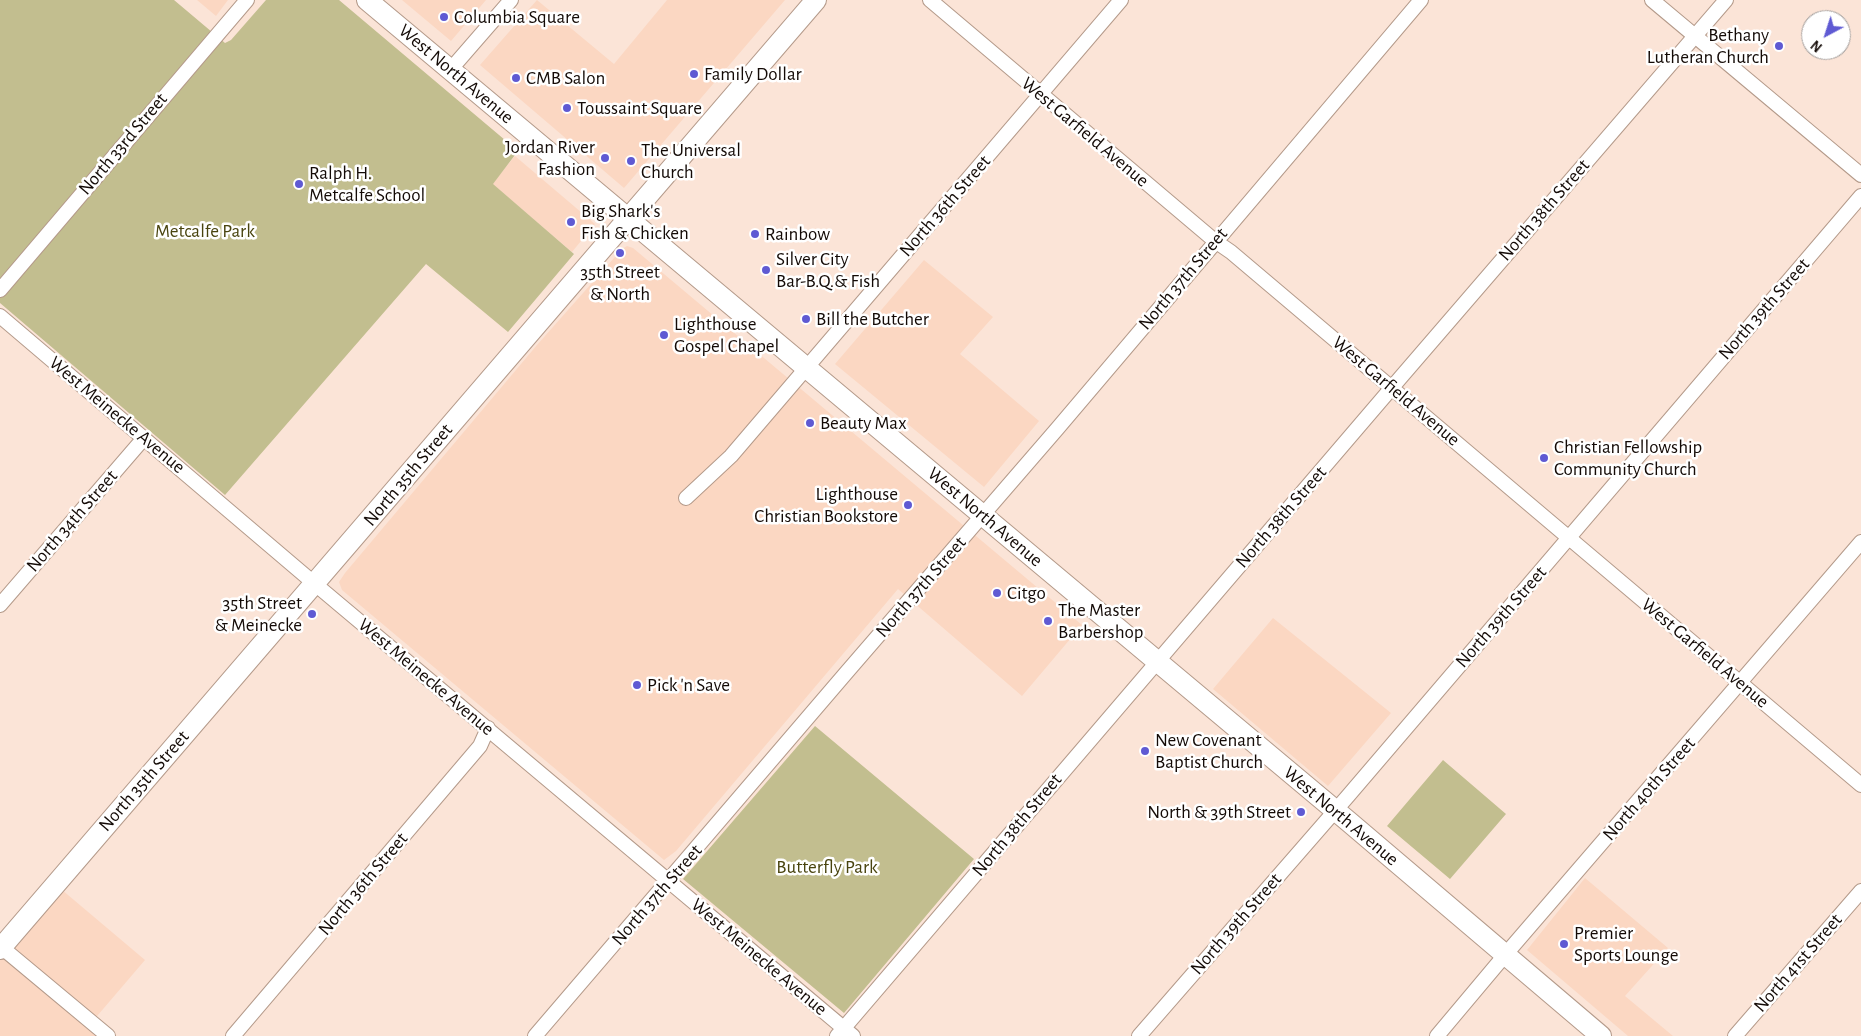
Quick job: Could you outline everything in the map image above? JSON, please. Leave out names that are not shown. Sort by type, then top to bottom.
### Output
[{"type":"main road","name":"West North Avenue","points":[[367,0],[806,369],[1158,661],[1601,1036]]},
{"type":"main road","name":"North 35th Street","points":[[0,947],[315,584],[816,0]]},
{"type":"street","name":"North 33rd Street","points":[[0,290],[247,0]]},
{"type":"street","points":[[451,69],[511,0]]},
{"type":"street","name":"West Garfield Avenue","points":[[930,0],[1861,785]]},
{"type":"street","name":"North 36th Street","points":[[686,498],[731,456],[1121,0]]},
{"type":"street","name":"North 37th Street","points":[[536,1036],[1421,0]]},
{"type":"street","points":[[1652,0],[1861,175]]},
{"type":"street","name":"North 38th Street","points":[[845,1033],[1158,661],[1726,0]]},
{"type":"street","name":"North 39th Street","points":[[1139,1036],[1861,196]]},
{"type":"street","name":"West Meinecke Avenue","points":[[0,316],[315,584],[669,881],[845,1033]]},
{"type":"street","name":"North 34th Street","points":[[0,605],[144,438]]},
{"type":"street","name":"North 40th Street","points":[[1437,1036],[1861,542]]},
{"type":"street","name":"North 36th Street","points":[[233,1036],[480,746],[488,728]]},
{"type":"street","name":"North 41st Street","points":[[1735,1036],[1861,891]]},
{"type":"street","points":[[0,947],[108,1036]]},
{"type":"shaded area","points":[[197,0],[228,0],[216,16]]},
{"type":"shaded area","name":"Columbia Square","points":[[402,0],[486,0],[451,41]]},
{"type":"shaded area","points":[[537,0],[614,64],[667,0],[785,0],[624,188],[480,65]]},
{"type":"shaded area","points":[[515,156],[595,224],[572,252],[492,184]]},
{"type":"shaded area","points":[[627,246],[633,248],[1082,625],[1022,696],[898,589],[676,851],[664,860],[342,590],[339,582],[537,345],[622,249]]},
{"type":"shaded area","points":[[924,260],[993,317],[960,354],[1039,421],[984,487],[835,364]]},
{"type":"shaded area","points":[[1273,618],[1391,713],[1328,786],[1213,689]]},
{"type":"shaded area","points":[[1585,878],[1668,948],[1625,996],[1673,1036],[1628,1036],[1527,950]]},
{"type":"shaded area","points":[[55,884],[145,960],[92,1022],[108,1036],[0,1036],[0,946]]},
{"type":"green space","name":"Metcalfe Park","points":[[0,0],[174,0],[225,43],[231,40],[266,0],[339,0],[518,151],[493,184],[574,254],[508,332],[426,264],[225,495],[0,303]]},
{"type":"green space","name":"Butterfly Park","points":[[815,726],[974,859],[844,1013],[683,879]]},
{"type":"green space","points":[[1443,760],[1506,814],[1450,879],[1387,826]]},
{"type":"place","name":"Columbia Square","points":[[444,17]]},
{"type":"place","name":"Bethany Lutheran Church","points":[[1779,46]]},
{"type":"place","name":"Family Dollar","points":[[694,74]]},
{"type":"place","name":"CMB Salon","points":[[516,78]]},
{"type":"place","name":"Toussaint Square","points":[[567,108]]},
{"type":"place","name":"Jordan River Fashion","points":[[605,158]]},
{"type":"place","name":"The Universal Church","points":[[631,161]]},
{"type":"place","name":"Ralph H. Metcalfe School","points":[[299,184]]},
{"type":"place","name":"Big Shark's Fish & Chicken","points":[[571,222]]},
{"type":"place","name":"Rainbow","points":[[755,234]]},
{"type":"place","name":"35th Street & North","points":[[620,253]]},
{"type":"place","name":"Silver City Bar-B.Q.& Fish","points":[[766,270]]},
{"type":"place","name":"Bill the Butcher","points":[[806,319]]},
{"type":"place","name":"Lighthouse Gospel Chapel","points":[[664,335]]},
{"type":"place","name":"Beauty Max","points":[[810,423]]},
{"type":"place","name":"Christian Fellowship Community Church","points":[[1544,458]]},
{"type":"place","name":"Lighthouse Christian Bookstore","points":[[908,505]]},
{"type":"place","name":"Citgo","points":[[997,593]]},
{"type":"place","name":"35th Street & Meinecke","points":[[312,614]]},
{"type":"place","name":"The Master Barbershop","points":[[1048,621]]},
{"type":"place","name":"Pick 'n Save","points":[[637,685]]},
{"type":"place","name":"New Covenant Baptist Church","points":[[1145,751]]},
{"type":"place","name":"North & 39th Street","points":[[1301,812]]},
{"type":"place","name":"Premier Sports Lounge","points":[[1564,944]]}]
